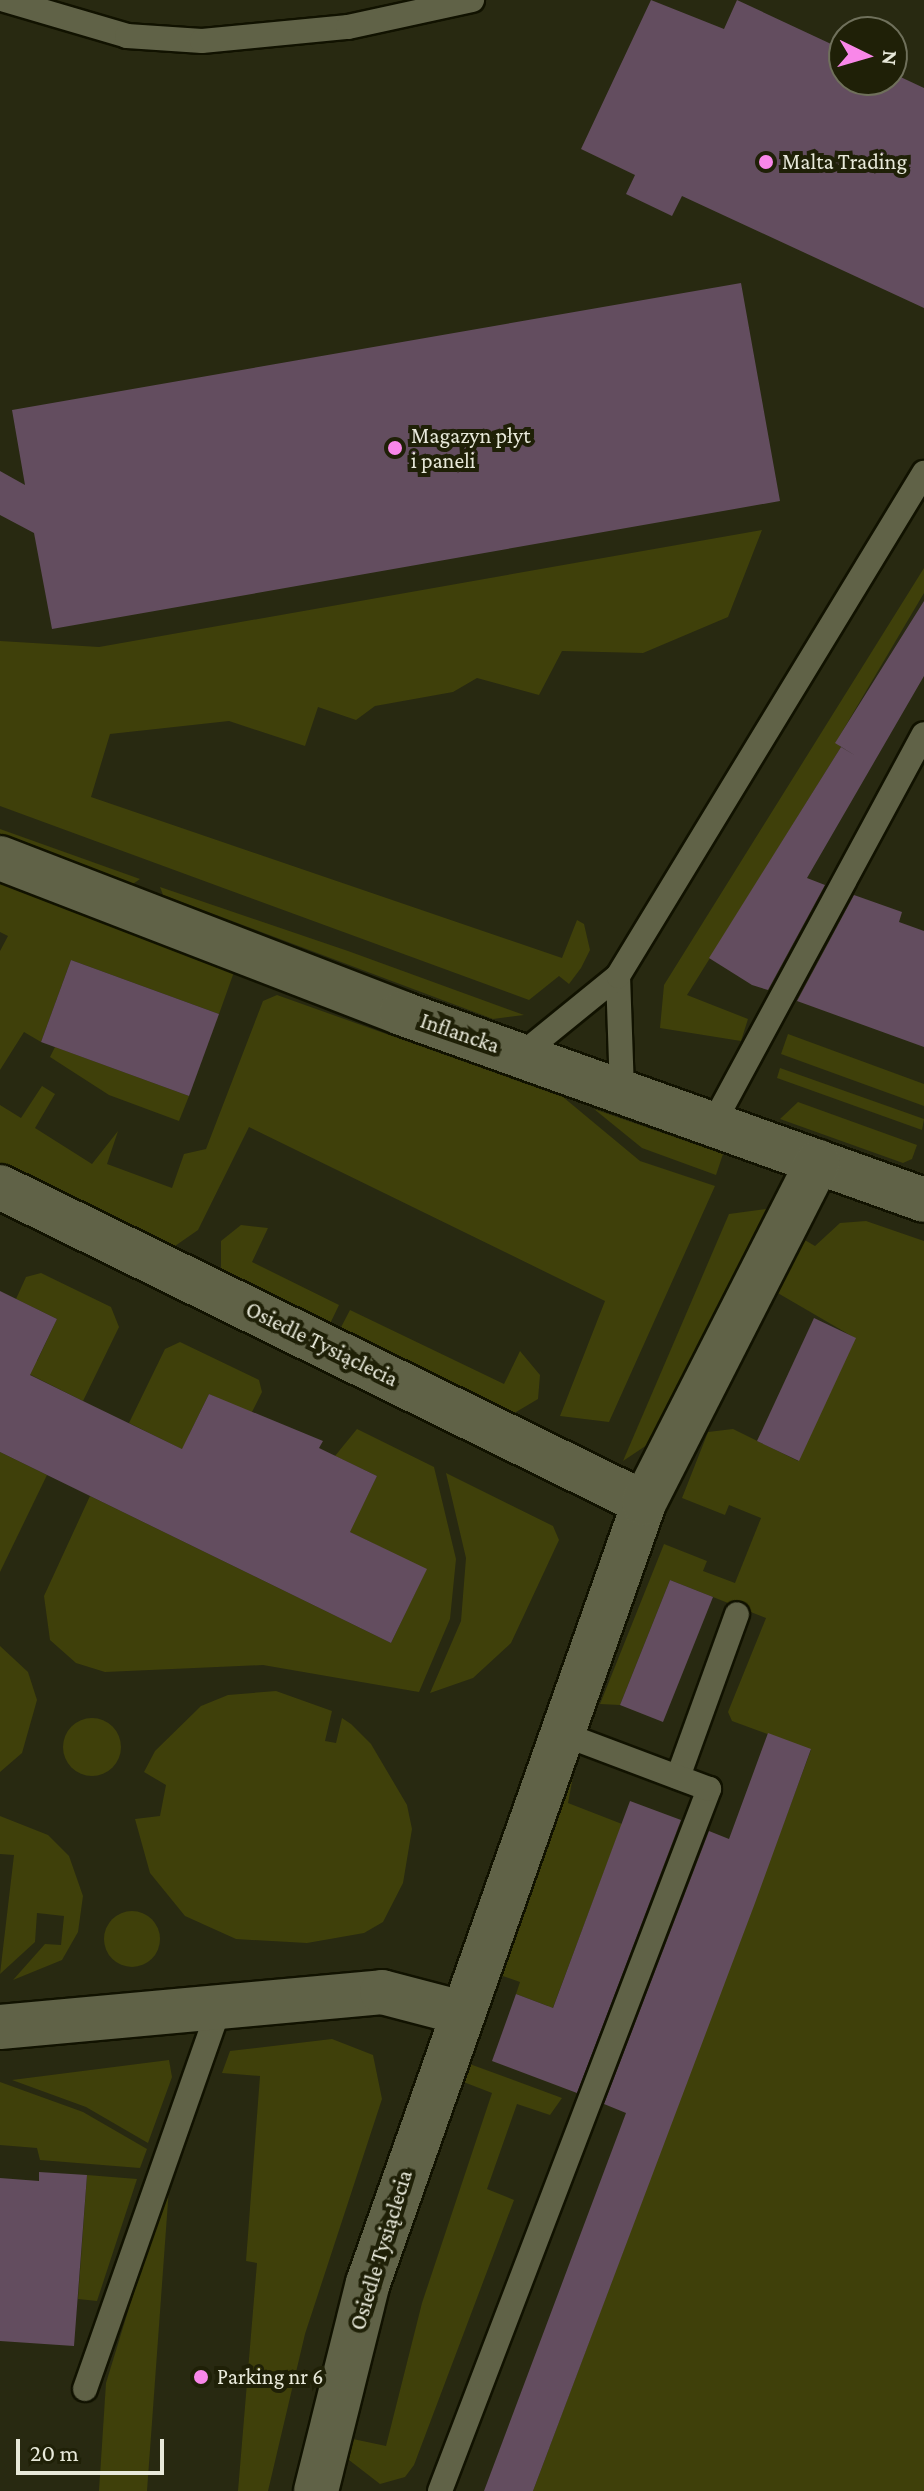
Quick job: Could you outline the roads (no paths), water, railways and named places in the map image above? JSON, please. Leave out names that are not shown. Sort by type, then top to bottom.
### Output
[{"type":"street","name":"Inflancka","points":[[0,858],[522,1054],[924,1200]]},
{"type":"street","name":"Osiedle Tysiąclecia","points":[[317,2491],[368,2283],[459,2012],[644,1503],[818,1162]]},
{"type":"street","name":"Osiedle Tysiąclecia","points":[[0,1187],[644,1503]]},
{"type":"street","points":[[0,2027],[382,1992],[459,2012]]},
{"type":"lane","points":[[5,0],[127,36],[202,41],[348,27],[472,0]]},
{"type":"lane","points":[[522,1054],[618,976],[924,473]]},
{"type":"lane","points":[[713,1124],[924,734]]},
{"type":"lane","points":[[618,976],[622,1088]]},
{"type":"lane","points":[[678,1777],[737,1614]]},
{"type":"lane","points":[[440,2491],[709,1789],[560,1733]]},
{"type":"lane","points":[[85,2389],[219,2009]]},
{"type":"place","name":"Malta Trading","points":[[766,162]]},
{"type":"place","name":"Magazyn płyt i paneli","points":[[395,448]]},
{"type":"place","name":"Parking nr 6","points":[[201,2377]]}]
